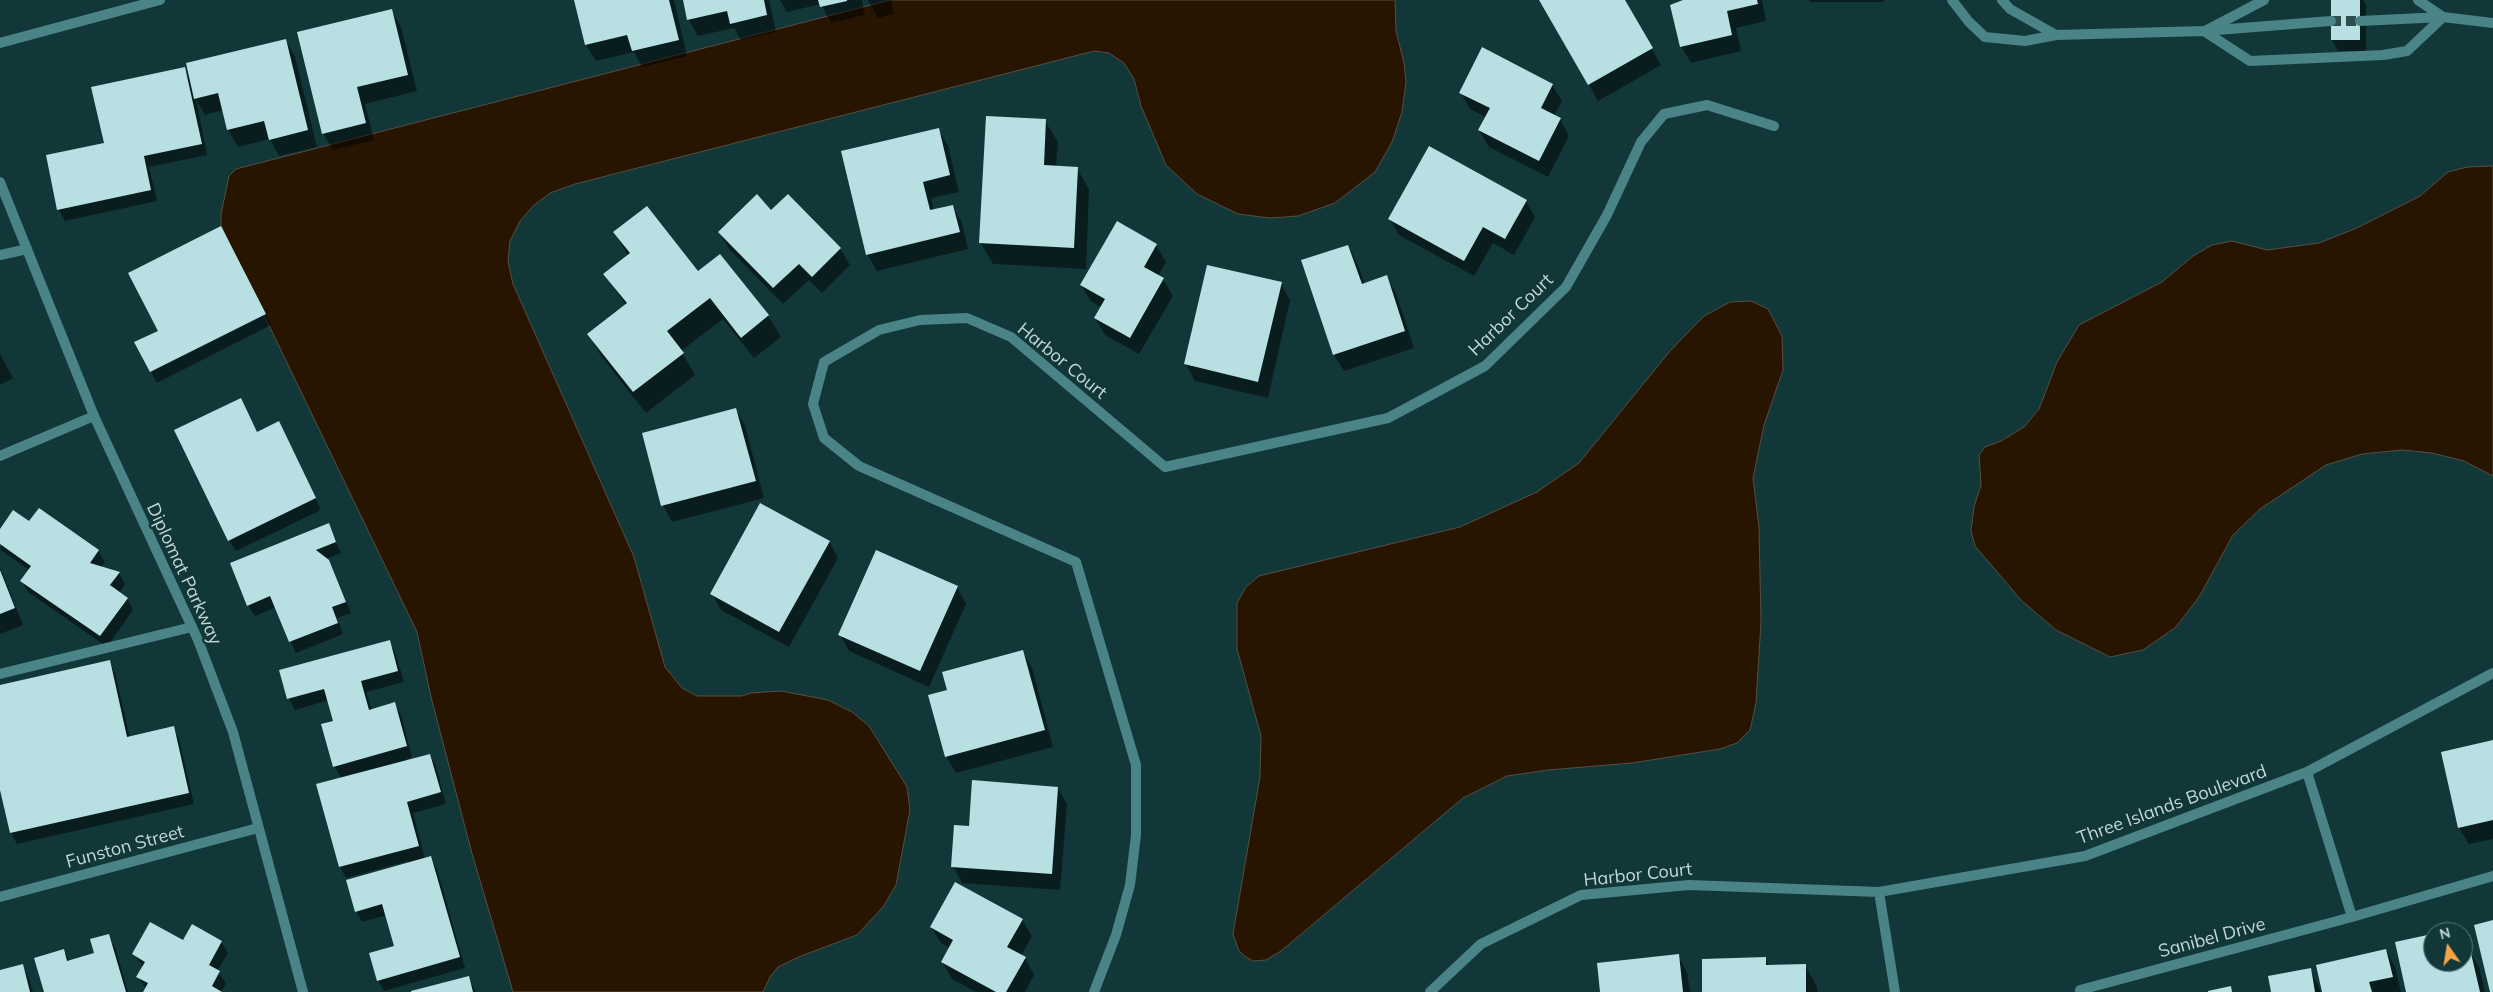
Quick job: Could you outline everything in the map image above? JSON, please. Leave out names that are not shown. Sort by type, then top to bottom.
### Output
[{"type":"street","points":[[0,43],[160,0]]},
{"type":"street","points":[[1952,0],[1969,22],[1985,37],[2025,41],[2056,35],[2204,31],[2331,21]]},
{"type":"street","points":[[2002,0],[2010,9],[2056,35]]},
{"type":"street","points":[[2204,31],[2264,0]]},
{"type":"street","points":[[2418,0],[2443,16]]},
{"type":"street","points":[[2204,31],[2250,61],[2383,55],[2407,51],[2443,16]]},
{"type":"street","points":[[2360,21],[2443,16],[2493,24]]},
{"type":"street","name":"Harbor Court","points":[[1094,992],[1116,935],[1130,885],[1136,834],[1136,765],[1076,562],[859,466],[824,438],[813,404],[824,362],[880,330],[920,320],[967,318],[1011,338],[1165,467],[1388,418],[1485,366],[1566,286],[1606,215],[1641,142],[1664,114],[1707,105],[1774,126]]},
{"type":"street","name":"Diplomat Parkway","points":[[0,182],[94,416],[192,627],[233,732],[303,992]]},
{"type":"street","points":[[0,255],[27,249]]},
{"type":"street","points":[[0,456],[94,416]]},
{"type":"street","points":[[0,674],[192,627]]},
{"type":"street","name":"Three Islands Boulevard","points":[[1879,892],[2085,856],[2307,772],[2493,674]]},
{"type":"street","points":[[2307,772],[2352,917]]},
{"type":"street","name":"Funston Street","points":[[0,897],[258,828]]},
{"type":"street","name":"Sanibel Drive","points":[[2080,990],[2352,917],[2493,876]]},
{"type":"street","name":"Harbor Court","points":[[1430,992],[1481,944],[1581,895],[1688,884],[1879,892]]},
{"type":"street","points":[[1879,892],[1895,992]]},
{"type":"shaded area","points":[[890,0],[1395,0],[1396,31],[1404,63],[1406,82],[1402,112],[1392,142],[1375,172],[1335,203],[1298,216],[1270,218],[1238,214],[1197,194],[1166,165],[1141,106],[1134,79],[1124,63],[1109,53],[1094,51],[575,184],[550,193],[533,206],[520,221],[510,241],[508,261],[513,284],[634,557],[665,667],[682,688],[697,696],[742,696],[751,693],[781,691],[828,700],[852,712],[869,726],[907,787],[910,810],[896,885],[883,907],[857,935],[801,956],[778,967],[770,977],[763,992],[513,992],[471,850],[431,697],[417,632],[221,226],[221,214],[229,176],[236,169]]},
{"type":"shaded area","points":[[2493,166],[2493,476],[2464,461],[2432,453],[2402,450],[2362,454],[2326,465],[2260,509],[2233,535],[2199,597],[2176,627],[2143,650],[2110,657],[2056,630],[2022,601],[1975,546],[1971,531],[1974,507],[1981,485],[1979,455],[1985,447],[2001,441],[2024,427],[2039,409],[2057,362],[2079,325],[2162,282],[2193,256],[2212,245],[2232,241],[2267,250],[2319,243],[2357,228],[2420,196],[2448,172],[2467,167]]},
{"type":"shaded area","points":[[1751,301],[1768,309],[1782,336],[1783,370],[1764,425],[1753,478],[1759,527],[1761,622],[1756,703],[1750,730],[1737,743],[1720,749],[1632,763],[1548,770],[1507,776],[1463,798],[1281,951],[1266,960],[1253,961],[1246,957],[1239,951],[1233,934],[1260,777],[1261,736],[1237,649],[1237,603],[1246,587],[1259,576],[1460,527],[1537,492],[1579,463],[1670,351],[1704,316],[1730,302]]},
{"type":"building","points":[[574,0],[669,0],[679,40],[632,51],[627,35],[585,45]]},
{"type":"building","points":[[683,0],[764,0],[767,15],[730,24],[727,11],[687,20]]},
{"type":"building","points":[[818,0],[847,0],[847,1],[820,7]]},
{"type":"building","points":[[1539,0],[1625,0],[1653,48],[1588,85]]},
{"type":"building","points":[[1683,0],[1757,0],[1758,4],[1727,11],[1732,35],[1680,47],[1670,5]]},
{"type":"building","points":[[2331,0],[2360,0],[2360,40],[2331,40]]},
{"type":"building","points":[[392,9],[408,75],[357,87],[366,123],[322,134],[297,32]]},
{"type":"building","points":[[286,39],[308,130],[269,140],[264,121],[227,130],[218,93],[194,99],[186,63]]},
{"type":"building","points":[[1482,47],[1553,84],[1541,108],[1561,118],[1539,161],[1478,130],[1490,108],[1459,93]]},
{"type":"building","points":[[185,67],[202,144],[144,156],[151,190],[57,210],[46,155],[104,143],[91,87]]},
{"type":"building","points":[[986,116],[1046,119],[1044,165],[1078,167],[1074,248],[979,243]]},
{"type":"building","points":[[939,128],[950,175],[923,182],[930,210],[953,205],[960,232],[866,255],[841,151]]},
{"type":"building","points":[[1429,146],[1527,200],[1505,239],[1483,227],[1464,261],[1388,219]]},
{"type":"building","points":[[757,194],[771,210],[788,194],[841,248],[812,277],[799,264],[773,288],[718,232]]},
{"type":"building","points":[[647,206],[698,271],[720,254],[769,315],[741,338],[710,298],[667,331],[684,353],[633,392],[587,334],[627,303],[603,274],[630,253],[613,232]]},
{"type":"building","points":[[1117,221],[1157,244],[1144,267],[1164,278],[1130,338],[1094,318],[1105,299],[1080,285]]},
{"type":"building","points":[[221,226],[266,314],[150,372],[134,342],[158,331],[128,273]]},
{"type":"building","points":[[1348,245],[1362,284],[1387,275],[1405,331],[1333,355],[1301,260]]},
{"type":"building","points":[[1207,265],[1282,282],[1258,382],[1184,364]]},
{"type":"building","points":[[241,398],[257,432],[279,421],[316,498],[228,541],[174,430]]},
{"type":"building","points":[[736,408],[756,481],[661,506],[642,433]]},
{"type":"building","points":[[760,503],[830,541],[779,632],[710,594]]},
{"type":"building","points":[[39,508],[99,550],[90,563],[120,572],[110,585],[128,598],[100,636],[20,581],[31,566],[0,544],[0,529],[13,510],[29,521]]},
{"type":"building","points":[[329,523],[336,542],[316,550],[329,560],[346,602],[332,607],[338,623],[289,642],[270,596],[247,606],[230,563]]},
{"type":"building","points":[[876,550],[958,586],[920,671],[838,635]]},
{"type":"building","points":[[0,570],[15,608],[0,614]]},
{"type":"building","points":[[390,640],[398,671],[361,681],[369,710],[395,702],[407,746],[333,767],[321,724],[333,721],[324,689],[287,699],[279,670]]},
{"type":"building","points":[[1023,650],[1045,730],[945,757],[928,695],[947,690],[942,672]]},
{"type":"building","points":[[110,660],[127,737],[174,726],[189,793],[10,833],[0,790],[0,685]]},
{"type":"building","points":[[2493,740],[2493,820],[2458,828],[2441,752]]},
{"type":"building","points":[[430,754],[441,792],[407,802],[419,846],[339,867],[316,784]]},
{"type":"building","points":[[972,780],[1058,787],[1052,874],[951,867],[954,825],[969,826]]},
{"type":"building","points":[[431,856],[460,957],[377,981],[369,953],[394,946],[382,904],[355,912],[346,880]]},
{"type":"building","points":[[955,882],[1023,919],[1007,947],[1026,957],[1006,992],[996,992],[941,962],[953,940],[930,927]]},
{"type":"building","points":[[2493,920],[2493,992],[2490,992],[2474,925]]},
{"type":"building","points":[[150,922],[183,940],[192,924],[222,941],[209,965],[220,971],[212,986],[222,992],[143,992],[148,983],[136,977],[145,962],[132,954]]},
{"type":"building","points":[[109,934],[126,992],[44,992],[34,958],[64,949],[67,961],[94,953],[90,939]]},
{"type":"building","points":[[2423,936],[2423,972],[2473,972],[2473,962],[2480,992],[2406,992],[2395,942]]},
{"type":"building","points":[[2386,949],[2393,977],[2369,982],[2372,992],[2322,992],[2316,965]]},
{"type":"building","points":[[1679,954],[1683,992],[1600,992],[1597,963]]},
{"type":"building","points":[[1766,957],[1766,965],[1806,964],[1806,992],[1702,992],[1702,959]]},
{"type":"building","points":[[23,964],[30,992],[0,992],[0,970]]},
{"type":"building","points":[[2311,968],[2315,992],[2271,992],[2268,976]]},
{"type":"building","points":[[469,976],[473,992],[411,992],[411,991]]},
{"type":"building","points":[[2231,986],[2232,992],[2208,992],[2208,991]]},
{"type":"tunnel","points":[[2331,21],[2360,21]]}]
